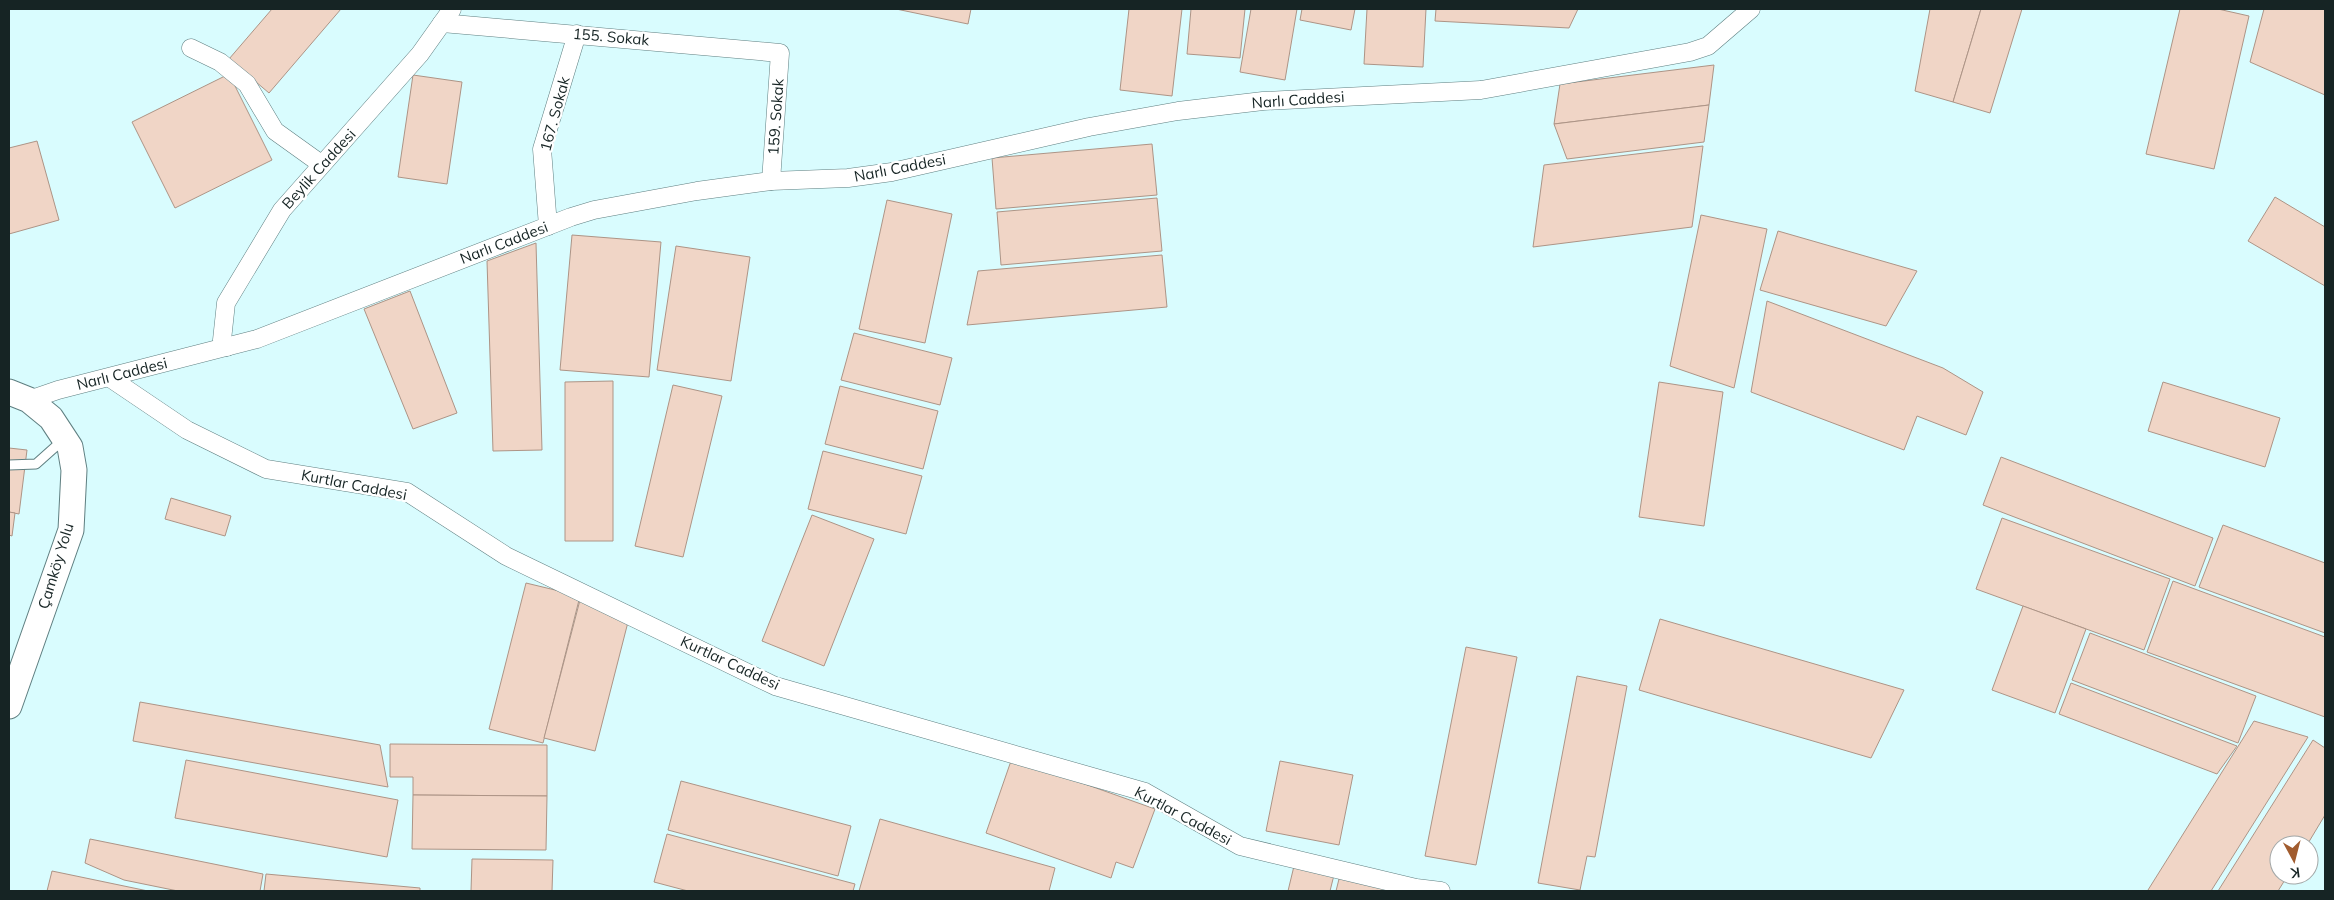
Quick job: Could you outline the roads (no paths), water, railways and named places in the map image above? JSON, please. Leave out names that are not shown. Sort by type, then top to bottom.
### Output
[{"type":"main road","name":"Çamköy Yolu","points":[[9,706],[70,530],[74,470],[70,447],[51,418],[19,396]]},
{"type":"street","name":"Narlı Caddesi","points":[[19,396],[58,390],[110,378],[227,347],[294,326],[548,226],[594,210],[697,191],[772,181],[848,178],[892,172],[1090,127],[1178,111],[1263,101],[1481,90],[1690,52],[1708,46],[1751,9]]},
{"type":"street","name":"155. Sokak","points":[[447,16],[577,34],[780,53]]},
{"type":"street","name":"Beylik Caddesi","points":[[227,347],[222,340],[226,303],[282,210],[321,164],[396,83],[420,54],[447,16]]},
{"type":"street","name":"167. Sokak","points":[[548,226],[542,149],[577,34]]},
{"type":"street","points":[[191,48],[220,62],[247,84],[275,131],[321,164]]},
{"type":"street","name":"159. Sokak","points":[[772,181],[780,53]]},
{"type":"street","name":"Kurtlar Caddesi","points":[[110,378],[187,430],[266,469],[407,492],[506,556],[776,686],[1145,792],[1240,846],[1416,888],[1441,891]]},
{"type":"lane","points":[[9,465],[36,464],[64,439]]}]
